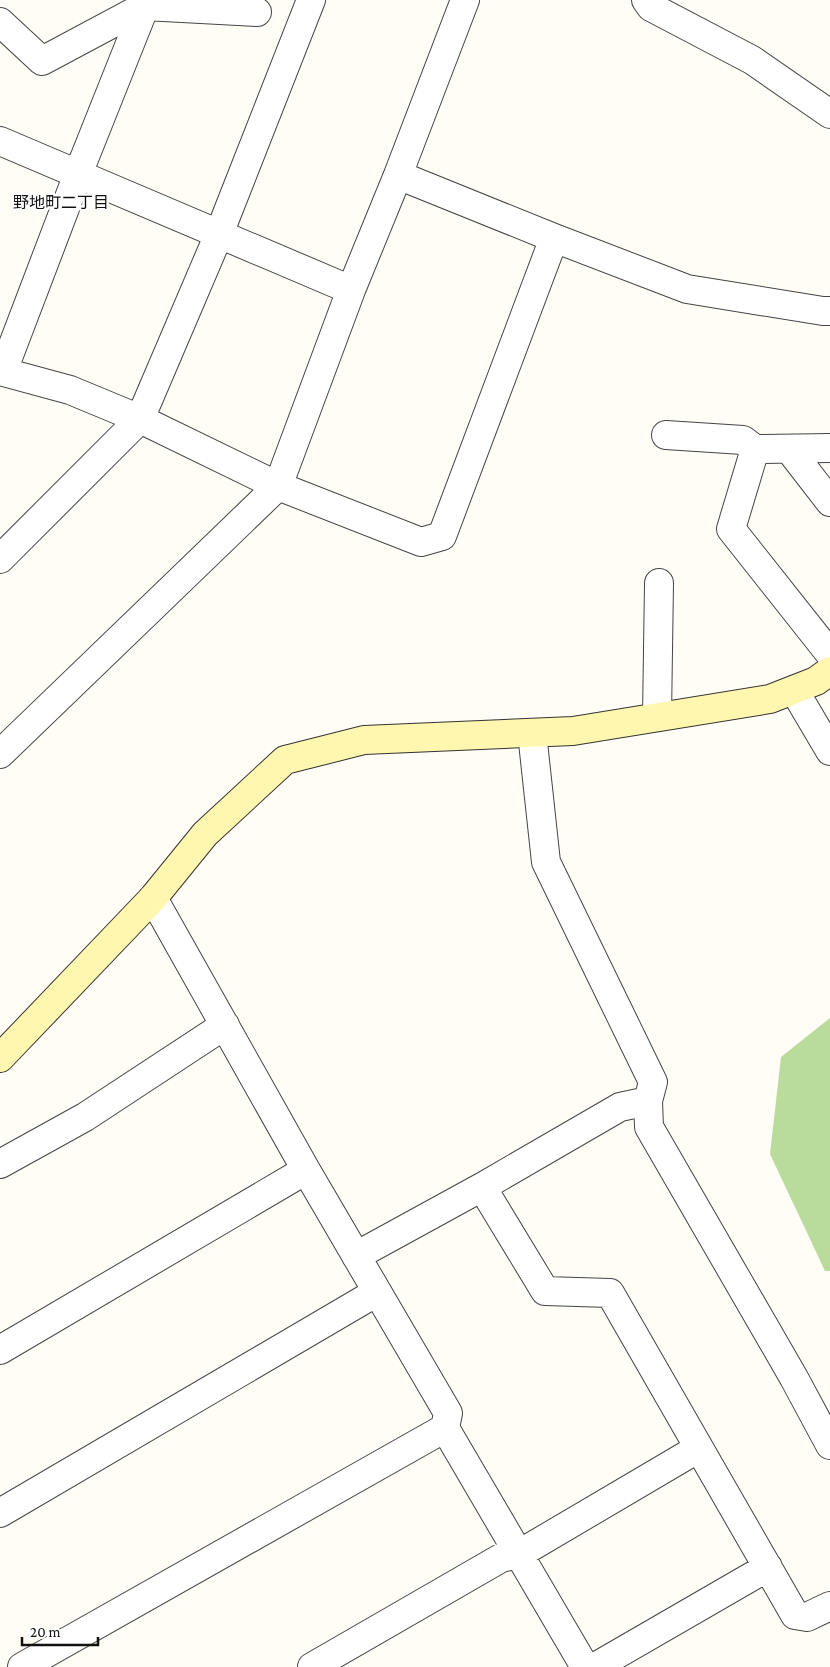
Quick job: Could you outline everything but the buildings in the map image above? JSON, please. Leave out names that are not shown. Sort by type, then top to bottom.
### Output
[{"type":"street","points":[[0,559],[140,419],[219,234],[311,0]]},
{"type":"street","points":[[0,754],[278,486],[351,290],[398,175],[465,0]]},
{"type":"street","points":[[646,0],[651,7],[752,60],[830,114]]},
{"type":"street","points":[[145,6],[2,371],[70,390],[140,419],[278,486],[421,542],[442,536],[554,238]]},
{"type":"street","points":[[0,22],[42,61],[145,6],[257,12]]},
{"type":"street","points":[[0,141],[351,290]]},
{"type":"street","points":[[398,175],[687,289],[823,312],[830,311]]},
{"type":"street","points":[[666,436],[743,440],[755,449],[830,448]]},
{"type":"street","points":[[755,449],[731,529],[830,654]]},
{"type":"street","points":[[789,449],[830,502]]},
{"type":"street","points":[[657,717],[659,583]]},
{"type":"street","points":[[0,1058],[153,898],[205,834],[285,760],[364,740],[574,731],[770,699],[816,682],[830,670]]},
{"type":"street","points":[[794,690],[830,751]]},
{"type":"street","points":[[532,733],[546,862],[653,1082],[648,1101],[649,1127],[794,1378],[830,1445]]},
{"type":"street","points":[[153,898],[306,1170],[448,1413],[445,1428],[585,1667]]},
{"type":"street","points":[[0,1164],[85,1117],[225,1026]]},
{"type":"street","points":[[356,1256],[482,1187],[620,1107],[648,1101]]},
{"type":"street","points":[[0,1350],[306,1170]]},
{"type":"street","points":[[482,1187],[545,1291],[610,1293],[795,1615],[807,1617],[830,1606]]},
{"type":"street","points":[[0,1513],[377,1292]]},
{"type":"street","points":[[22,1667],[445,1428]]},
{"type":"street","points":[[312,1667],[501,1558],[519,1554],[699,1448]]},
{"type":"street","points":[[595,1667],[768,1567]]},
{"type":"green space","points":[[830,1018],[830,1271],[825,1271],[770,1154],[781,1057]]},
{"type":"district","name":"野地町二丁目","points":[[61,202]]}]
